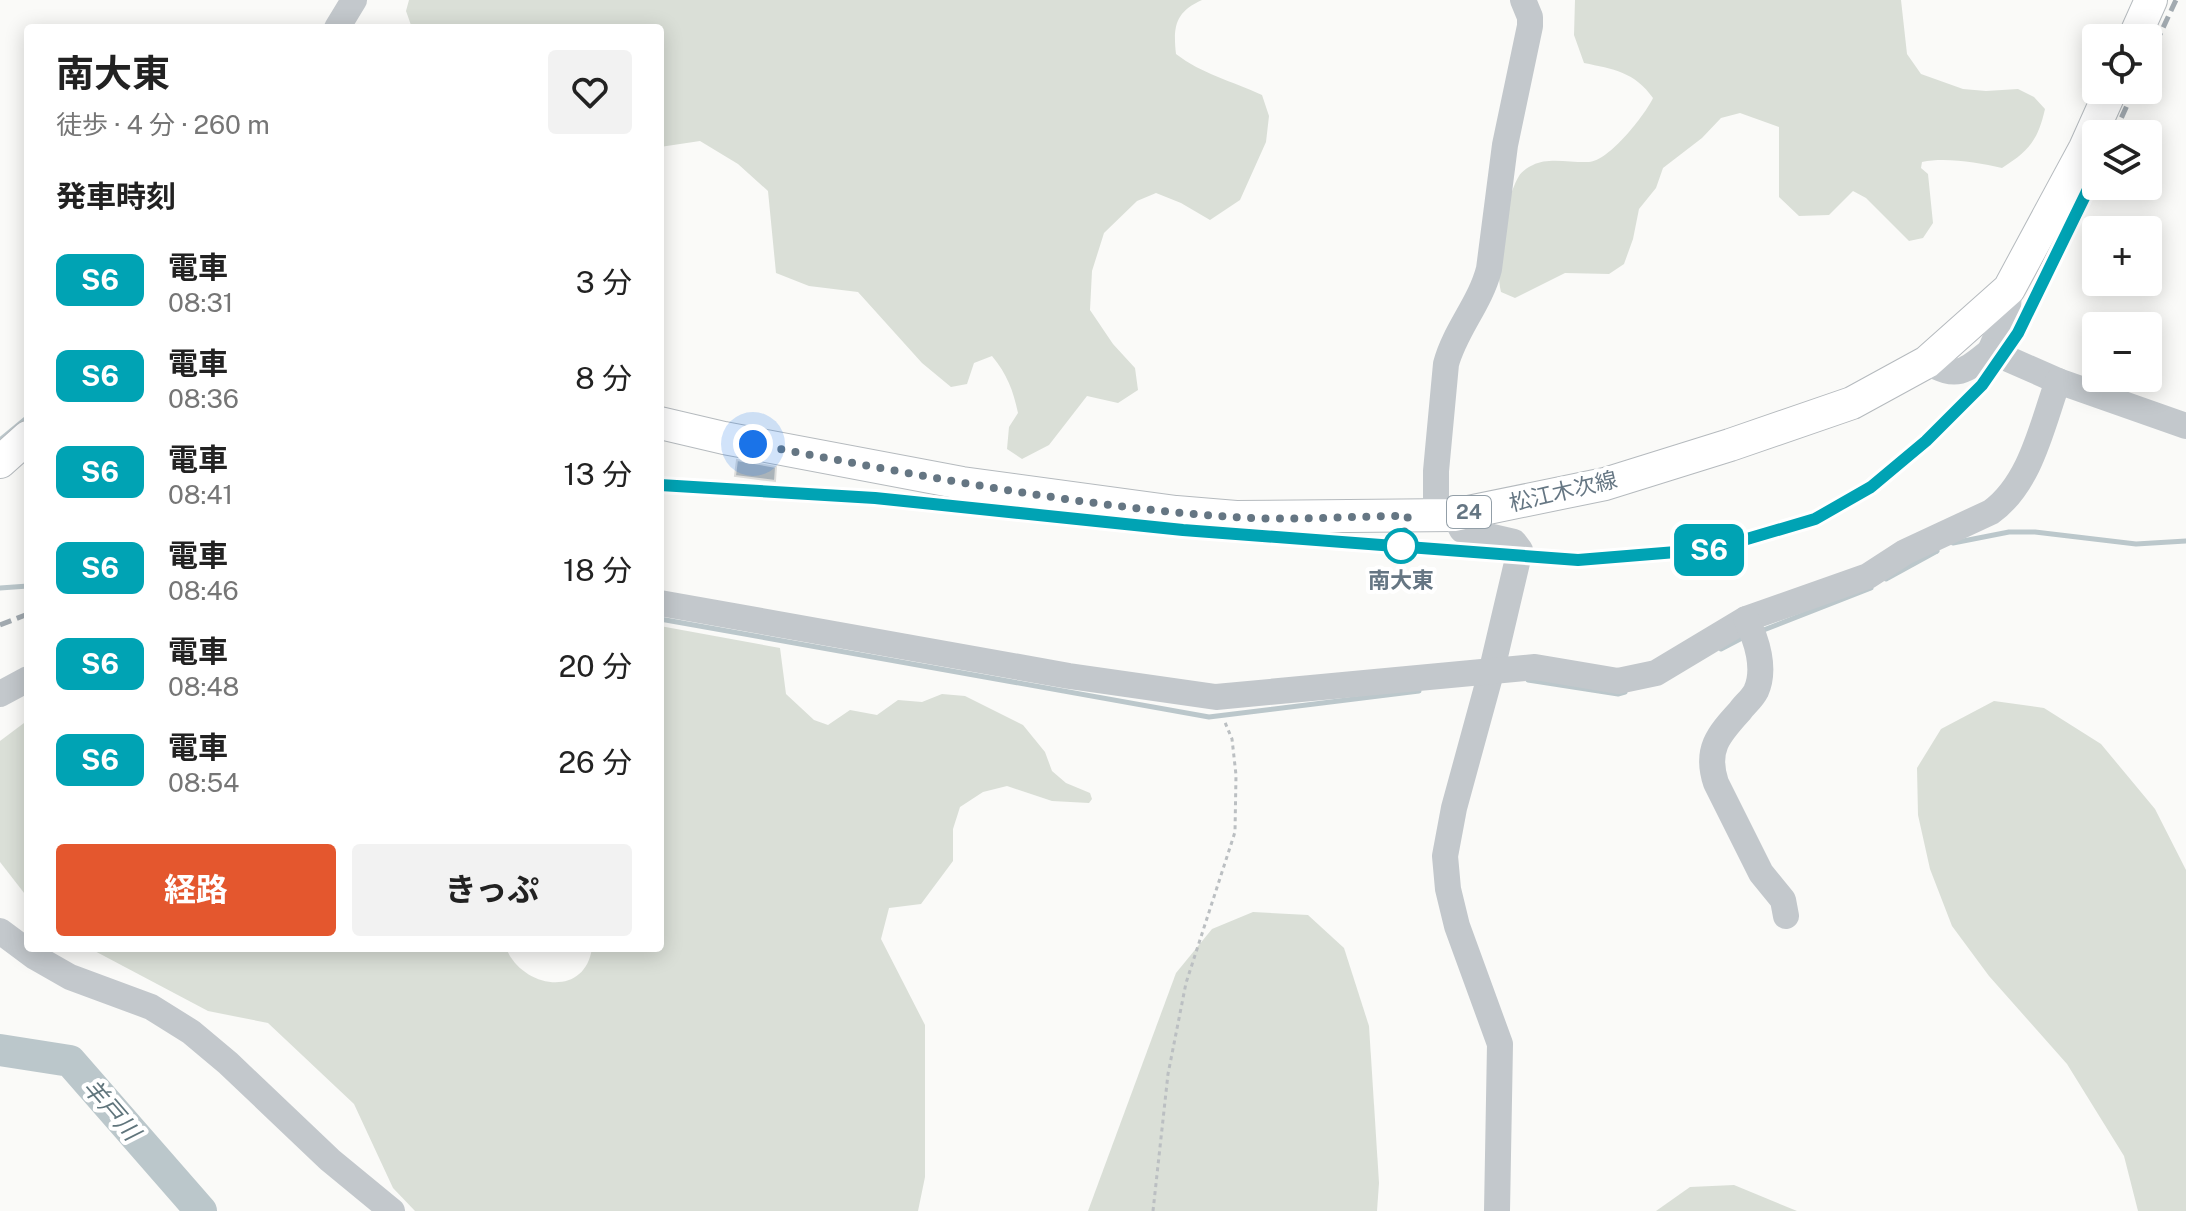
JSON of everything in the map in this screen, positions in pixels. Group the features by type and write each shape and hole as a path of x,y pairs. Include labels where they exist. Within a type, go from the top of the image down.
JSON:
{"main road":[{"path":"2140,24 2151,0"},
{"name":"松江木次線","path":"664,424 962,483 1176,512 1236,517 1445,515 1605,484 1852,403 1927,362 2009,289 2085,148 2105,104"},
{"path":"0,462 24,441"}],"street":[{"path":"339,24 354,0"},
{"path":"1497,1211 1500,1044 1457,926 1448,889 1445,856 1519,546 1503,538 1462,530 1445,515 1436,471 1450,348 1484,287 1489,269 1505,145 1530,26 1523,0"},
{"path":"1927,362 1944,372 1966,371 1990,351 2008,309 2009,289"},
{"path":"1990,351 2058,381 2186,426"},
{"path":"664,604 1069,676 1216,697 1489,679 1535,667 1618,681 1656,673 1868,576 1905,552 1991,512 2013,491 2031,457 2058,381"},
{"path":"1750,628 1760,662 1757,689 1719,737 1713,748 1711,767 1761,873 1783,900 1786,916"},
{"path":"0,694 24,681"},
{"path":"0,931 24,949"},
{"path":"28,952 70,977 151,1007 191,1032 330,1160 392,1211"}],"path":[{"path":"1153,1211 1168,1074 1186,983 1235,832 1236,775 1232,739 1216,697"}],"shaded area":[{"path":"409,0 1202,0 1186,10 1178,21 1176,54 1207,72 1262,95 1269,116 1266,142 1240,200 1210,220 1156,193 1137,201 1104,233 1092,271 1090,310 1113,344 1135,368 1138,390 1118,403 1087,396 1049,445 1022,459 1007,449 1009,427 1018,413 1009,383 992,356 974,363 967,384 951,387 922,363 858,292 809,286 776,273 768,191 738,164 700,141 664,146 664,24 411,24 406,11"},
{"path":"1575,0 1901,0 1907,54 1921,74 1963,89 2018,89 2034,97 2045,109 2031,144 2002,168 1952,160 1922,162 1921,168 1928,174 1933,223 1923,238 1909,241 1866,198 1853,191 1829,215 1799,216 1779,197 1779,127 1740,113 1721,118 1702,138 1663,168 1656,188 1639,209 1624,264 1609,274 1565,273 1515,298 1501,292 1499,266 1505,216 1520,174 1546,161 1597,160 1626,136 1653,98 1631,77 1584,63 1574,35"},
{"path":"664,627 780,648 786,694 814,720 828,725 850,710 877,715 898,700 922,702 942,694 965,696 1023,725 1045,752 1052,771 1066,783 1090,793 1092,799 1089,803 1052,801 1007,786 983,792 960,807 953,829 953,861 921,904 889,908 881,939 925,1025 925,1177 918,1211 415,1211 393,1188 354,1104 268,1023 208,1011 97,952 508,952 525,972 552,982 566,981 578,975 587,964 591,952 664,952"},
{"path":"1994,701 2044,708 2101,744 2155,809 2186,870 2186,1211 2138,1211 2124,1156 2067,1064 1989,976 1952,926 1930,869 1918,815 1917,768 1941,729"},
{"path":"24,723 24,893 0,862 0,741"},
{"path":"1253,912 1308,915 1344,948 1369,1026 1379,1183 1377,1211 1088,1211 1176,973 1212,929"},
{"path":"1734,1185 1797,1211 1656,1211 1690,1187"}],"building":[{"path":"737,460 776,467 775,481 735,476"}],"waterway":[{"path":"0,440 24,420"},
{"path":"1953,543 2009,532 2035,532 2136,544 2186,541"},
{"path":"1886,579 1937,551"},
{"path":"0,588 24,586"},
{"path":"1761,631 1871,588"},
{"path":"664,620 1209,717 1419,691"},
{"path":"1721,649 1744,637"},
{"path":"1528,680 1618,694 1625,692"},
{"name":"羊戸川","path":"0,1050 70,1061 201,1211"}],"railway":[{"path":"2162,30 2176,0"},
{"path":"2120,120 2128,104"},
{"path":"664,485 875,498 1183,530 1578,560 1713,549 1815,519 1871,487 1926,441 1982,385 2018,333 2083,200"},
{"path":"0,625 24,616"}],"train":[{"name":"S6","path":"664,485 875,498 1183,530 1578,560 1713,549 1815,519 1871,487 1926,441 1982,385 2018,333 2084,200"}],"place":[{"name":"南大東","path":"1401,546"}],"route":[{"path":"753,444 962,483 1176,512 1236,517 1408,516 1401,546"}]}
